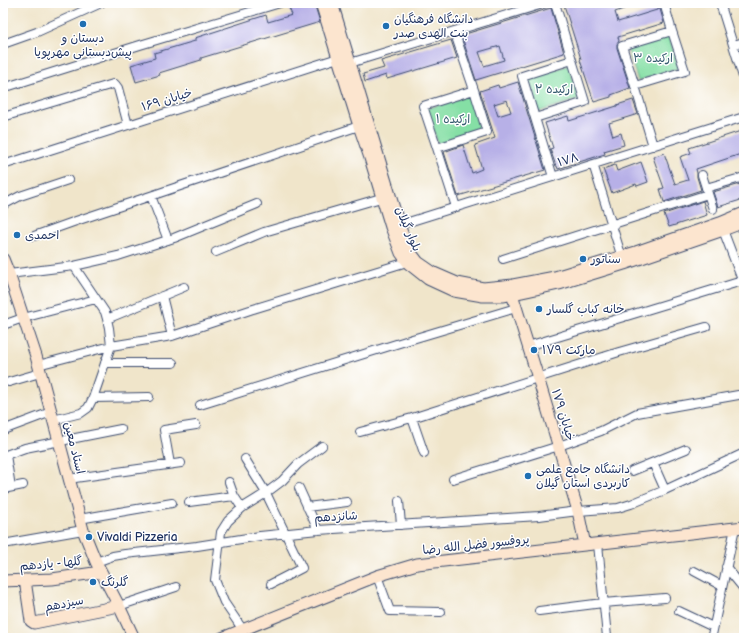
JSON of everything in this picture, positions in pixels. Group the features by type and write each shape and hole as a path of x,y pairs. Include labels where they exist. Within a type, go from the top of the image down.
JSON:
{"main road":[{"name":"بلوار گیلان","path":"321,3 393,234 401,253 407,262 428,279 454,291 482,296 504,296 558,284 744,213"},
{"name":"بلوار گیلان","path":"332,3 399,225 408,249 418,262 434,273 457,283 483,288 513,285 555,277 623,260 723,230 744,222"},
{"name":"استاد معین","path":"3,258 6,275 23,318 39,369 83,530 99,567 134,638"},
{"name":"خیابان ۱۷۹","path":"512,294 578,511 585,545"},
{"name":"پروفسور فضل الله رضا","path":"222,638 377,576 417,564 740,528"},
{"name":"گلها - یازدهم","path":"3,581 52,579 99,567"},
{"name":"سیزدهم","path":"25,580 32,621 34,623 119,606"}],"street":[{"path":"3,44 37,32 101,3"},
{"path":"3,88 280,3"},
{"path":"350,63 546,3"},
{"path":"535,118 585,102 554,3"},
{"path":"635,86 685,71 664,3"},
{"path":"720,3 744,80"},
{"path":"437,148 487,132 454,31"},
{"path":"653,146 622,46 672,31"},
{"path":"733,45 744,42"},
{"name":"خیابان ۱۶۹","path":"3,165 338,58"},
{"path":"553,177 522,76 572,60"},
{"path":"3,117 116,84 128,125"},
{"path":"456,207 423,106 474,90"},
{"name":"۱۷۸","path":"399,225 744,117"},
{"path":"34,236 359,126"},
{"path":"593,164 623,260"},
{"path":"702,175 713,209"},
{"path":"503,259 612,225 744,177"},
{"path":"3,205 20,196 68,180"},
{"path":"151,196 168,240"},
{"path":"216,252 264,232 381,198"},
{"path":"6,275 74,266 118,256 168,240 257,204"},
{"path":"528,346 743,284 723,230"},
{"path":"9,382 39,369 111,346 172,336 250,310 407,262"},
{"path":"3,430 52,416 81,413 88,408 93,398 111,346 107,319 96,299 74,266"},
{"path":"107,319 184,286"},
{"path":"162,296 172,336"},
{"path":"3,325 23,318 96,299"},
{"path":"200,405 516,308"},
{"path":"360,432 412,418 706,327"},
{"path":"105,363 173,363"},
{"path":"453,479 559,446 601,431 637,413 744,394"},
{"path":"93,398 149,397"},
{"path":"412,418 424,453"},
{"path":"170,464 164,430 196,425"},
{"path":"23,485 7,488 5,456 25,448 121,429"},
{"path":"243,630 224,602 214,580 221,532 228,521 242,508 282,481 298,464 322,446"},
{"path":"632,471 686,449"},
{"name":"شانزدهم","path":"99,567 113,556 285,533 539,516 618,508 665,490 744,453"},
{"path":"245,459 266,493 302,568 270,584"},
{"path":"68,479 181,462"},
{"path":"653,463 665,490"},
{"path":"229,482 234,496 242,508"},
{"path":"299,488 318,530"},
{"path":"188,502 234,496"},
{"path":"399,501 402,526"},
{"path":"308,507 347,502"},
{"path":"80,519 172,503"},
{"path":"679,611 712,631 726,567 740,528"},
{"path":"3,544 83,530"},
{"path":"598,544 607,637"},
{"path":"726,567 744,589"},
{"path":"694,571 722,586"},
{"path":"377,576 390,611 441,612"},
{"path":"119,606 176,587"},
{"path":"539,611 603,603 665,598"}],"green space":[{"name":"ارکیده ۳","path":"669,35 679,68 638,81 627,48"},
{"name":"ارکیده ۲","path":"569,65 579,99 538,112 528,78"},
{"name":"ارکیده ۱","path":"469,95 480,130 438,144 426,109"}],"building":[{"path":"305,3 314,3 320,22 201,58 201,60 136,82 131,65 155,58 154,53 195,41 195,38 266,15 268,22 292,15 289,8"},
{"path":"570,3 638,4 615,12 618,22 660,9 664,23 618,37 619,41 617,48 630,88 611,95 611,97 594,102 564,5"},
{"path":"551,8 564,53 476,80 462,35","holes":["500,46 504,60 484,66 479,52"]},
{"path":"451,40 457,58 387,79 386,75 365,82 363,74 384,68 381,61"},
{"path":"518,82 545,170 458,196 444,152 463,145 472,173 482,169 475,145 495,138 480,91 498,85 499,88","holes":["507,100 511,112 498,116 494,104"]},
{"path":"633,100 638,114 609,123 613,136 621,133 624,145 604,151 605,154 558,169 550,149 553,148 545,123 568,116 569,121"},
{"path":"744,130 744,153 696,169 701,190 664,202 660,189 664,188 653,157 664,153 675,184 688,180 680,157 691,153 689,148"},
{"path":"641,162 648,182 637,186 636,184 612,193 603,169 615,165 617,171"},
{"path":"744,183 744,199 718,207 713,192"},
{"path":"703,201 707,215 669,227 664,214"}],"place":[{"name":"دبستان و پیش‌دبستانی مهرپویا","path":"83,24"},
{"name":"دانشگاه فرهنگیان بنت الهدی صدر","path":"386,26"},
{"name":"احمدی","path":"17,235"},
{"name":"سناتور","path":"583,259"},
{"name":"خانه کباب گلسار","path":"539,309"},
{"name":"۱۷۹ مارکت","path":"534,350"},
{"name":"دانشگاه جامع علمی کاربردی استان گیلان","path":"528,476"},
{"name":"Vivaldi Pizzeria","path":"89,537"},
{"name":"گلرنگ","path":"93,582"}]}
